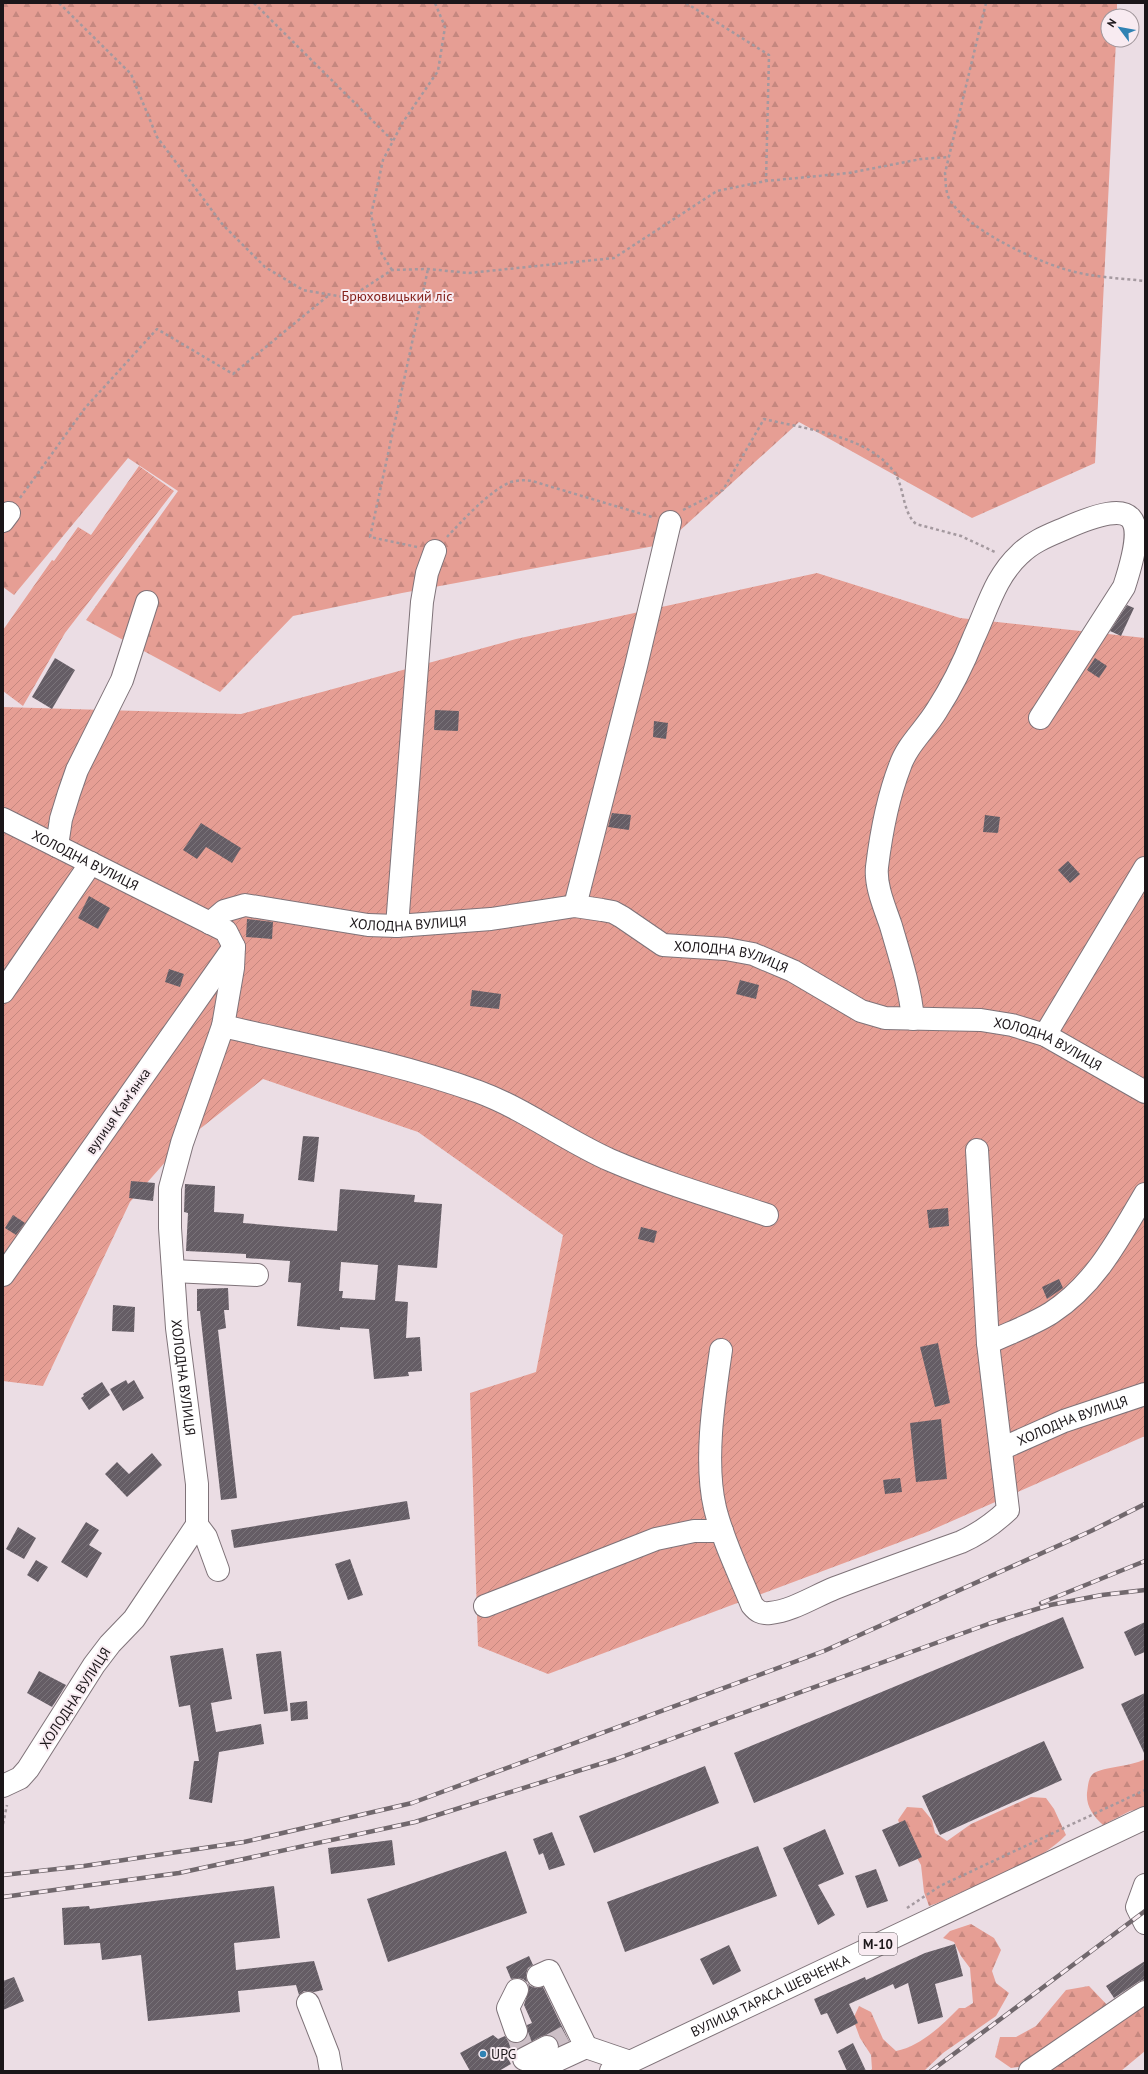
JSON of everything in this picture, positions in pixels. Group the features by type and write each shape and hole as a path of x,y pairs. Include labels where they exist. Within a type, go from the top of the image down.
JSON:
{"street":[{"path":"913,1019 907,979 879,883 877,869 886,814 895,780 907,751 923,732 942,704 975,636 994,587 1011,562 1031,545 1093,517 1115,512 1133,514 1140,520 1143,534 1141,550 1135,568 1040,718"},
{"path":"576,906 670,522"},
{"path":"397,926 422,602 428,573 435,550"},
{"path":"57,846 61,819 77,770 122,680 147,602"},
{"name":"ХОЛОДНА ВУЛИЦЯ","path":"3,819 226,931 234,947 233,968 222,1026 182,1143 170,1188 170,1228 173,1271 178,1328 197,1484 197,1525 134,1619 110,1644 94,1666 28,1769 20,1778 3,1786"},
{"path":"3,992 91,863"},
{"path":"1045,1036 1145,868"},
{"name":"ХОЛОДНА ВУЛИЦЯ","path":"210,923 224,911 245,905 368,925 397,926 491,918 576,906 613,912 663,945 726,949 754,954 793,972 861,1011 885,1018 981,1020 1012,1025 1045,1036 1145,1092"},
{"name":"вулиця Камʼянка","path":"3,1275 234,947"},
{"path":"222,1026 422,1072 508,1104 566,1138 611,1160 680,1186 767,1215"},
{"path":"721,1350 713,1404 712,1469 715,1507 722,1532 752,1604 757,1610 763,1614 772,1613 979,1534 1008,1510 988,1343 977,1150"},
{"path":"988,1343 1051,1313 1089,1283 1117,1242 1145,1194"},
{"path":"173,1271 257,1276"},
{"name":"ХОЛОДНА ВУЛИЦЯ","path":"1001,1450 1064,1421 1145,1394"},
{"path":"197,1525 206,1537 218,1570"},
{"path":"485,1606 656,1539 694,1531 722,1532"},
{"name":"ВУЛИЦЯ ТАРАСА ШЕВЧЕНКА","path":"621,2067 1144,1819"},
{"path":"1142,1910 1145,1885"},
{"path":"538,1976 549,1971 577,2038 621,2067"},
{"path":"516,1990 508,2008 524,2056"},
{"path":"1030,2071 1145,1992"},
{"path":"308,2003 328,2054 331,2071"},
{"path":"524,2056 577,2038"},
{"path":"524,2056 547,2047"}],"path":[{"path":"59,3 131,74 157,137 222,225 265,267 303,290 329,295 349,298 392,270 428,268 469,273 614,258 717,191 766,180 849,173 921,159 949,157"},
{"path":"254,3 393,141"},
{"path":"392,270 380,251 371,215 383,160 402,122 438,71 445,27 435,3"},
{"path":"686,3 769,55 766,180"},
{"path":"986,3 945,173 946,190 950,200 970,220 993,236 1034,259 1061,269 1088,275 1145,281"},
{"path":"428,268 370,537 435,550 466,517 488,498 510,483 520,480 532,481 670,522 684,509 723,490 764,419 843,439 877,454 890,466 901,484 911,520 916,524 961,536 990,549 1011,562"},
{"path":"6,517 85,408 157,329 234,374 329,295"},
{"path":"903,1911 920,1898 940,1886 1145,1790"}],"green space":[{"name":"Брюховицький ліс","path":"3,3 1117,3 1117,8 1100,8 1100,48 1116,48 1095,463 972,518 799,422 665,544 402,593 293,616 220,692 86,620 178,491 128,458 14,595 3,587"},
{"path":"139,466 174,491 65,633 23,706 3,691 3,630 52,560 54,561 78,527 91,535"},
{"path":"817,573 960,618 1145,638 1145,1436 927,1532 548,1674 478,1646 470,1393 536,1372 563,1235 418,1132 263,1079 182,1143 130,1202 43,1386 3,1381 3,707 241,714 516,639"},
{"path":"1145,1759 1145,1808 1130,1811 1103,1825 1093,1814 1087,1798 1088,1783 1092,1775 1101,1770 1132,1764"},
{"path":"1031,1797 1046,1798 1054,1809 1066,1835 1055,1845 1029,1862 929,1906 924,1892 921,1865 904,1835 898,1820 907,1807 922,1808 932,1820 935,1833 947,1841 971,1824"},
{"path":"971,1924 994,1938 1001,1950 992,1971 996,1983 1009,1993 996,2016 943,2053 924,2071 870,2071 872,2069 871,2055 860,2038 853,2019 859,2006 871,2012 883,2039 896,2051 914,2045 938,2028 959,2008 965,2008 973,2003 970,1968 961,1956 954,1942 943,1938 950,1931"},
{"path":"1089,1986 1110,2008 1145,2000 1145,2051 1121,2071 1038,2071 1034,2065 1011,2068 995,2057 1000,2037 1016,2037 1036,2026 1066,1990"}],"building":[{"path":"1127,605 1134,608 1121,636 1110,631"},
{"path":"55,658 75,670 52,709 32,697"},
{"path":"1095,658 1107,666 1099,678 1087,670"},
{"path":"435,710 459,711 458,731 434,730"},
{"path":"654,721 668,723 666,739 653,737"},
{"path":"612,813 631,815 629,830 608,827"},
{"path":"985,815 1000,817 998,833 983,832"},
{"path":"201,823 241,848 232,863 206,847 197,859 183,850"},
{"path":"1068,861 1080,874 1070,883 1058,870"},
{"path":"89,896 110,908 98,929 78,918"},
{"path":"247,919 273,922 272,939 246,937"},
{"path":"169,969 184,974 180,987 165,982"},
{"path":"740,980 759,985 756,999 736,994"},
{"path":"472,990 501,994 499,1009 470,1006"},
{"path":"303,1136 319,1137 314,1182 298,1180"},
{"path":"131,1181 155,1183 153,1201 129,1198"},
{"path":"185,1184 215,1186 214,1212 244,1214 243,1223 337,1231 340,1189 415,1195 414,1202 442,1204 437,1268 398,1265 395,1301 408,1302 406,1338 420,1337 422,1371 408,1372 409,1376 374,1379 369,1329 340,1327 340,1330 297,1326 301,1283 288,1282 290,1261 246,1258 246,1254 186,1251 188,1213 184,1212","holes":["341,1262 378,1265 375,1300 342,1298 343,1291 339,1291"]},
{"path":"948,1208 949,1226 929,1228 927,1210"},
{"path":"13,1215 25,1223 16,1235 5,1228"},
{"path":"641,1227 657,1231 654,1243 638,1239"},
{"path":"1059,1279 1063,1288 1047,1299 1042,1287"},
{"path":"228,1288 229,1310 224,1310 226,1328 218,1330 237,1498 221,1500 200,1311 197,1311 197,1289"},
{"path":"113,1305 135,1307 134,1332 112,1331"},
{"path":"938,1343 950,1403 935,1407 920,1347"},
{"path":"126,1380 128,1384 134,1380 144,1398 123,1411 110,1389"},
{"path":"102,1382 110,1395 89,1410 81,1398 84,1396 83,1394"},
{"path":"941,1419 947,1479 916,1482 910,1423"},
{"path":"152,1453 162,1465 127,1497 105,1474 117,1462 129,1474"},
{"path":"900,1478 902,1492 885,1494 883,1480"},
{"path":"407,1501 410,1519 234,1548 231,1530"},
{"path":"86,1522 99,1530 89,1545 102,1553 87,1578 61,1562"},
{"path":"18,1527 36,1538 24,1559 6,1549"},
{"path":"350,1559 363,1595 348,1600 335,1564"},
{"path":"36,1560 48,1567 38,1582 27,1575"},
{"path":"1063,1617 1084,1668 754,1803 734,1753"},
{"path":"1145,1622 1145,1652 1135,1656 1124,1632"},
{"path":"223,1648 232,1699 211,1703 216,1732 261,1724 264,1744 219,1752 212,1803 189,1799 194,1761 199,1761 190,1705 179,1707 170,1656"},
{"path":"281,1651 288,1711 264,1714 256,1654"},
{"path":"39,1671 66,1685 52,1707 27,1693"},
{"path":"1145,1693 1145,1755 1121,1704"},
{"path":"307,1701 308,1719 291,1721 290,1703"},
{"path":"1044,1741 1062,1780 940,1835 922,1796"},
{"path":"705,1766 719,1803 594,1853 579,1816"},
{"path":"905,1820 922,1857 899,1867 882,1830"},
{"path":"825,1829 844,1874 818,1885 835,1915 818,1925 783,1848"},
{"path":"552,1832 565,1865 549,1870 543,1853 539,1855 533,1839"},
{"path":"392,1840 395,1865 331,1874 328,1848"},
{"path":"758,1846 777,1896 625,1952 607,1902"},
{"path":"506,1851 527,1913 388,1962 367,1899"},
{"path":"876,1869 888,1901 867,1908 855,1876"},
{"path":"274,1886 280,1938 234,1943 236,1970 314,1961 323,1990 314,1992 304,1991 299,1995 296,1985 238,1991 240,2012 148,2021 141,1955 102,1960 100,1943 64,1945 62,1908 89,1906 90,1909"},
{"path":"955,1944 963,1976 935,1984 943,2017 918,2024 908,1983 895,1989 893,1984 849,2004 858,2023 837,2034 827,2013 821,2015 814,1999 865,1977 866,1980 925,1953"},
{"path":"729,1945 741,1971 713,1985 700,1959"},
{"path":"529,1956 533,1965 528,1968 526,1974 527,1982 523,1979 511,1979 506,1967"},
{"path":"1145,1961 1145,1979 1114,1998 1106,1986"},
{"path":"14,1977 24,2001 3,2010 3,1981"},
{"path":"528,1983 530,1986 536,1988 543,1987 569,2041 559,2046 553,2036 542,2036 506,2055 511,2064 499,2071 470,2071 460,2053 493,2035 498,2039 505,2036 508,2041 514,2043 520,2043 526,2039 528,2033 527,2025 532,2023 524,2005 529,1989"},
{"path":"853,2043 866,2071 847,2071 838,2051"}],"tunnel":[{"path":"516,2031 522,2047"},
{"path":"547,2047 567,2036"}],"railway":[{"path":"3,1875 84,1866 244,1842 412,1803 824,1651 1091,1531 1145,1504"},
{"path":"1041,1603 1145,1561"},
{"path":"3,1897 179,1873 415,1822 616,1759 991,1623 1050,1605 1102,1595 1145,1590"},
{"path":"931,2071 1145,1911"}],"place":[{"name":"UPG","path":"483,2054"}]}
